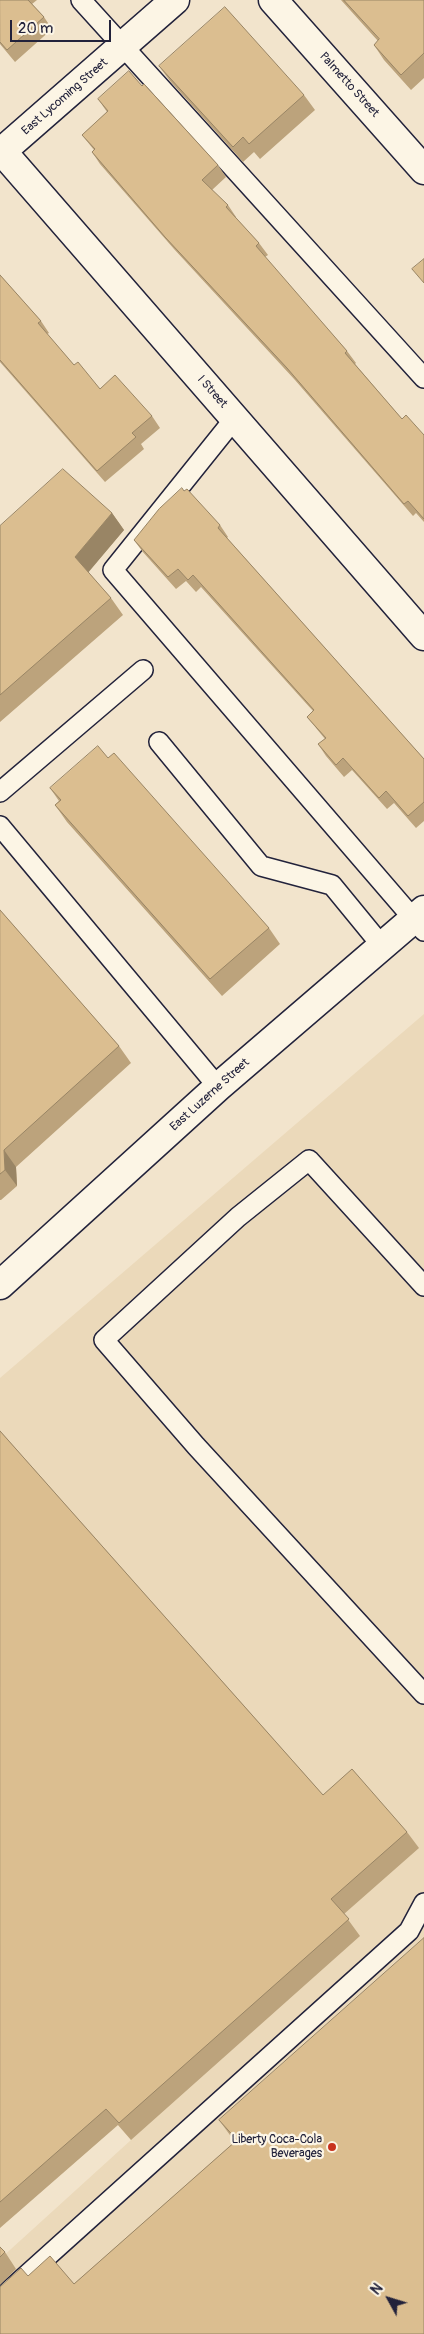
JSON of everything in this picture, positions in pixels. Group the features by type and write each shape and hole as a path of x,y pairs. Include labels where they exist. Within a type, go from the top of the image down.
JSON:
{"street":[{"name":"East Lycoming Street","path":"1,151 175,0"},
{"name":"Palmetto Street","path":"274,0 424,170"},
{"name":"I Street","path":"1,151 424,636"},
{"name":"East Luzerne Street","path":"0,1285 218,1087 382,946 420,920"}],"lane":[{"path":"81,0 424,378"},
{"path":"235,418 113,570 420,920"},
{"path":"0,792 143,670"},
{"path":"159,742 261,866 332,885 382,946"},
{"path":"0,826 218,1087"},
{"path":"424,1286 309,1160 238,1217 104,1340 203,1453 424,1694"},
{"path":"0,2299 409,1932 424,1903"}],"shaded area":[{"path":"424,1014 424,2334 0,2334 0,2259 131,2140 0,1992 0,1378"}],"building":[{"path":"0,0 28,0 44,17 7,50 0,42"},
{"path":"344,0 424,0 424,53 401,75 374,45 379,39"},
{"path":"225,7 304,95 249,144 243,137 233,147 159,66"},
{"path":"129,71 142,86 144,84 218,165 202,180 228,205 226,207 259,243 256,246 347,351 345,353 402,419 406,415 424,435 424,519 408,501 404,504 287,368 165,237 92,152 95,149 82,135 108,111 98,99"},
{"path":"424,259 424,283 412,269"},
{"path":"0,275 41,321 38,323 74,365 78,362 100,389 115,375 152,416 132,433 136,437 97,471 0,360"},
{"path":"63,469 112,513 75,557 111,598 0,695 0,526"},
{"path":"182,488 184,491 187,489 220,525 218,528 424,759 424,802 408,816 386,791 379,798 343,758 336,765 318,744 326,738 307,717 314,710 193,575 188,580 178,569 168,577 134,540 159,509"},
{"path":"98,746 108,758 114,753 269,928 210,979 55,805 61,800 50,788"},
{"path":"0,910 119,1046 4,1150 5,1170 0,1174"},
{"path":"0,1431 323,1795 352,1769 407,1832 331,1899 349,1919 119,2123 106,2109 0,2202"},
{"name":"Liberty Coca-Cola Beverages","path":"424,1938 424,2334 0,2334 0,2287 21,2268 28,2276 50,2256 74,2284 237,2140 219,2120"},
{"path":"0,2247 5,2252 0,2257"}],"place":[{"name":"Liberty Coca-Cola Beverages","path":"332,2147"}]}
